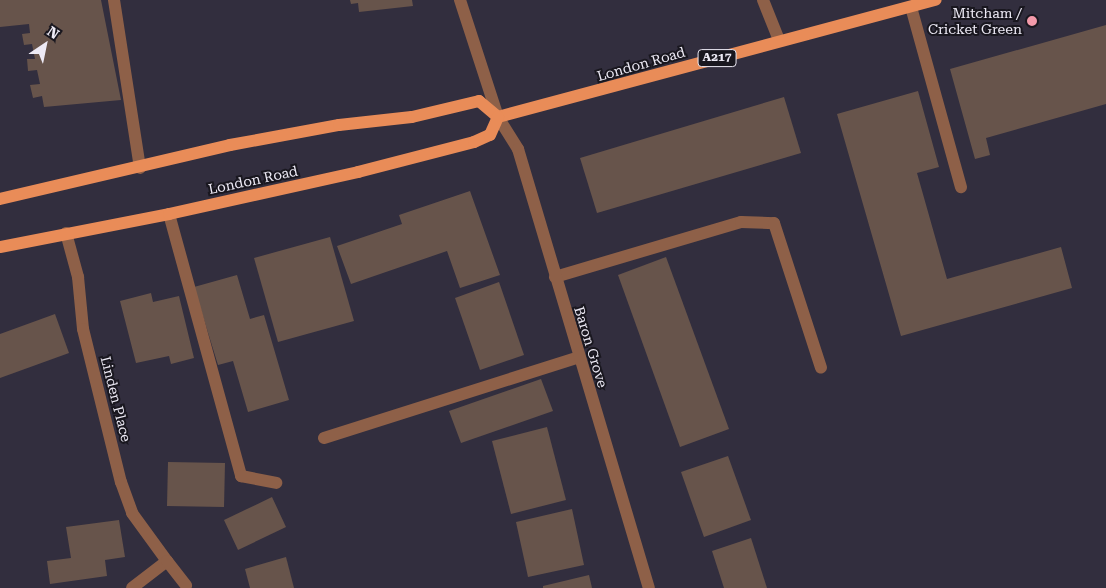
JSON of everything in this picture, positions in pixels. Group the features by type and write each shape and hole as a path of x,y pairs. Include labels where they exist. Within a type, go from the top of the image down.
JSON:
{"main road":[{"name":"London Road","path":"0,247 169,214 358,172 474,142 490,135 498,117 779,40 936,0"},
{"path":"0,199 140,168 230,145 340,125 412,117 480,101 498,117"}],"street":[{"path":"114,0 140,168"},
{"name":"Baron Grove","path":"460,0 498,117 518,149 649,588"},
{"path":"763,0 779,40"},
{"path":"911,7 961,187"},
{"path":"169,214 241,476 276,483"},
{"path":"555,277 741,222 774,223 821,368"},
{"name":"Linden Place","path":"66,233 78,277 83,328 121,482 132,513 186,585"},
{"path":"324,438 579,357"},
{"path":"132,588 167,561"}],"building":[{"path":"0,0 101,0 121,100 44,107 42,96 33,98 30,85 40,84 37,70 28,71 27,59 35,59 32,44 24,45 22,34 30,33 29,24 0,27"},
{"path":"350,0 412,0 413,6 359,12 358,3 351,4"},
{"path":"1106,25 1106,104 986,138 990,155 975,159 950,69"},
{"path":"918,91 939,167 917,173 947,279 1061,247 1072,288 901,336 837,114"},
{"path":"784,97 801,153 597,213 580,158"},
{"path":"470,191 500,275 460,288 447,251 351,284 337,246 402,224 399,215"},
{"path":"330,237 354,321 278,342 254,258"},
{"path":"666,257 729,429 680,447 618,275"},
{"path":"237,275 250,319 264,315 289,400 248,412 233,361 218,365 194,287"},
{"path":"499,282 524,355 480,370 455,298"},
{"path":"151,293 153,302 179,296 194,358 171,364 169,356 136,363 120,301"},
{"path":"55,314 69,353 0,378 0,334"},
{"path":"541,379 553,411 461,443 449,411"},
{"path":"547,427 566,500 511,514 492,441"},
{"path":"728,456 751,520 704,537 681,472"},
{"path":"168,462 225,463 224,507 167,506"},
{"path":"272,497 286,527 238,550 224,520"},
{"path":"572,509 584,565 528,577 516,522"},
{"path":"119,520 125,557 105,560 107,576 50,584 47,561 71,558 66,527"},
{"path":"751,538 767,588 724,588 712,551"},
{"path":"286,557 294,588 250,588 245,569"},
{"path":"589,575 592,588 543,588 543,586"}],"place":[{"name":"Mitcham / Cricket Green","path":"1032,21"}]}
